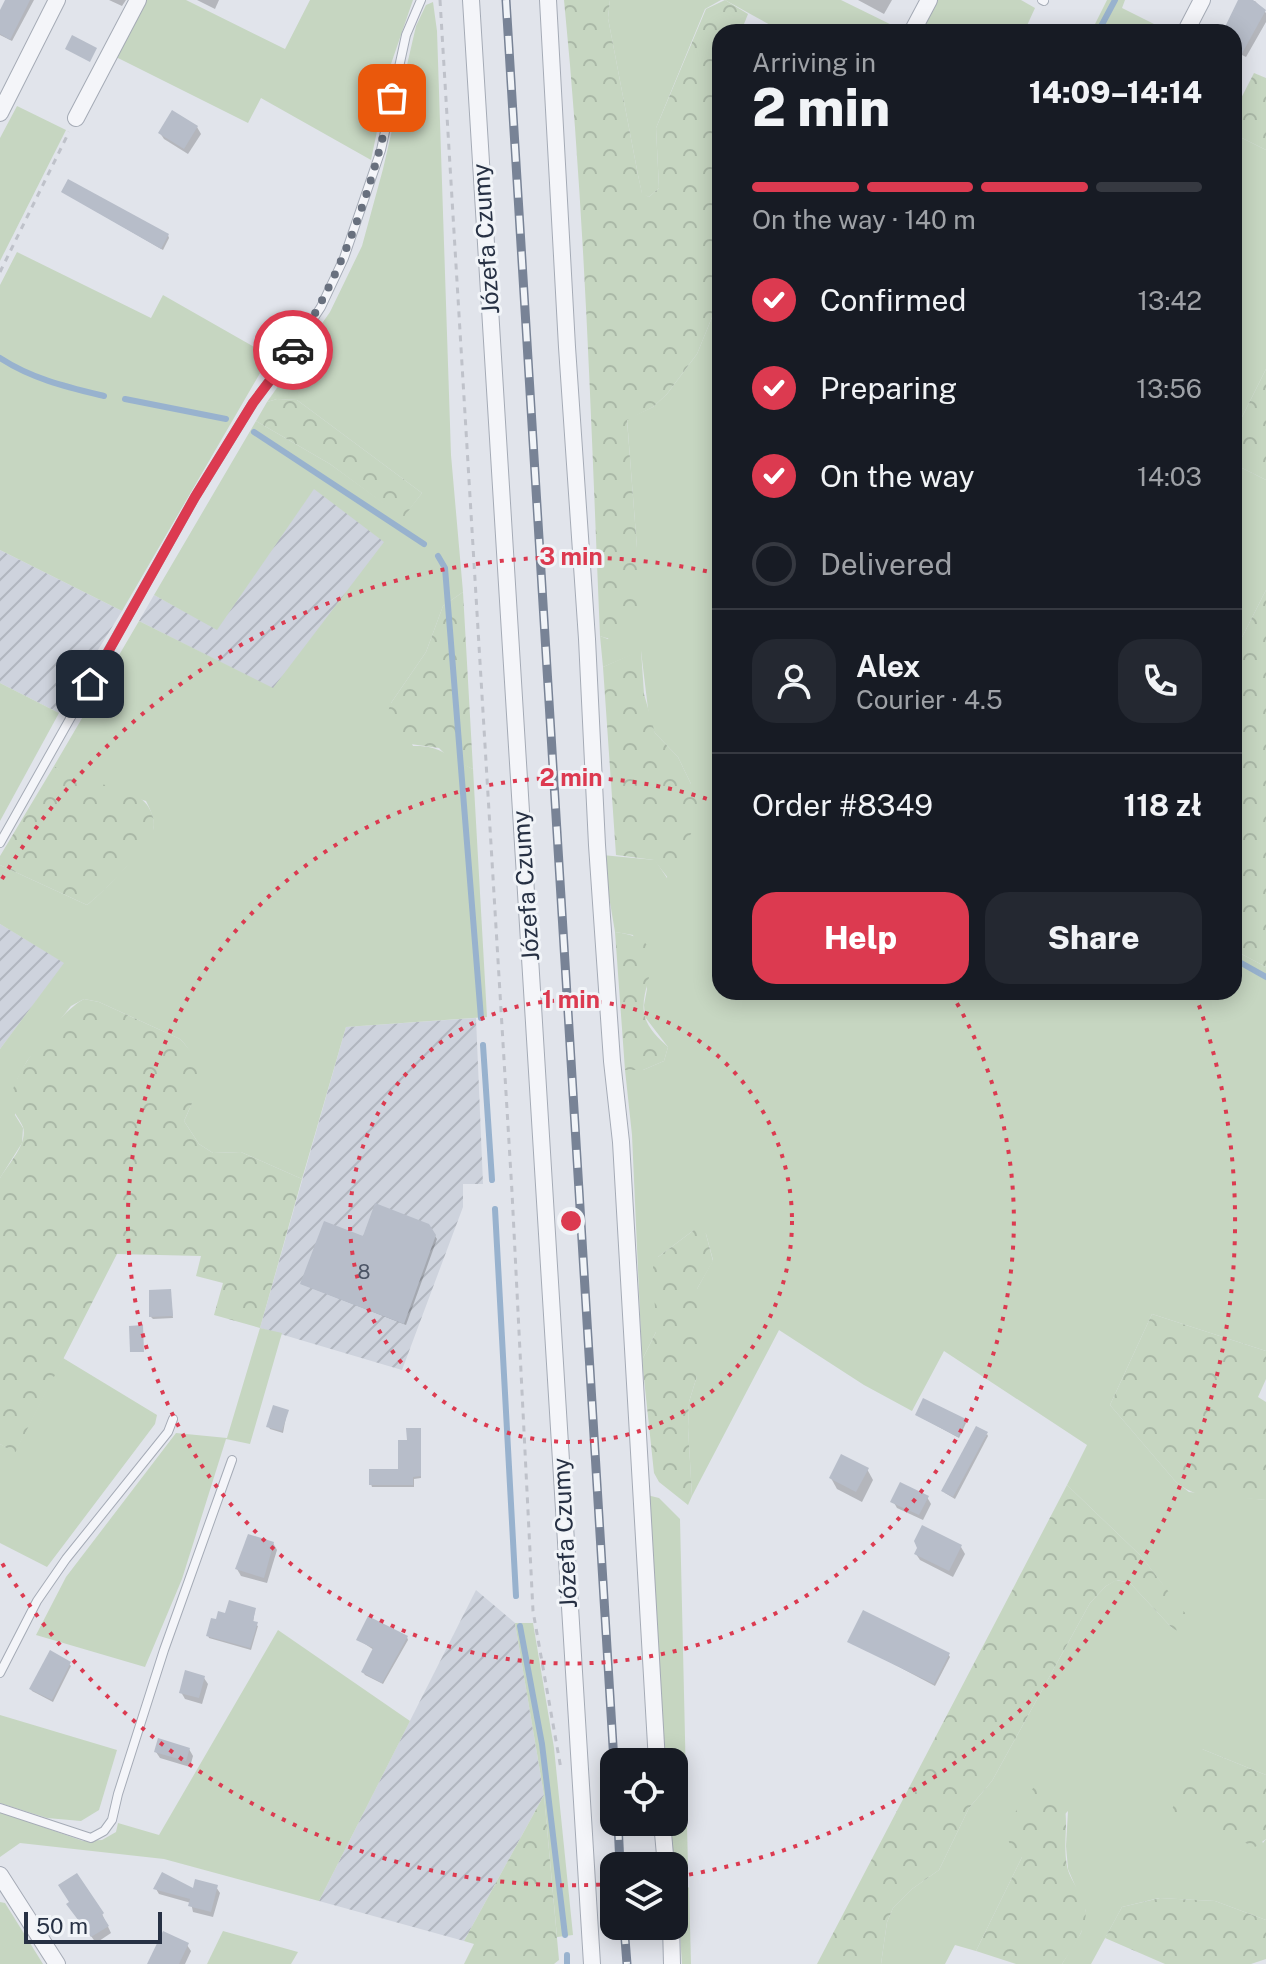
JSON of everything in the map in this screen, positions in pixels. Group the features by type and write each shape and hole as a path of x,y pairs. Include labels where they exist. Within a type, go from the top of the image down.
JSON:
{"street":[{"path":"0,113 57,0"},
{"path":"76,118 138,0"},
{"name":"Józefa Czumy","path":"471,0 592,1964"},
{"path":"548,0 597,845 612,1061 621,1142 656,1748"},
{"path":"916,24 929,0"},
{"path":"1189,24 1202,0"},
{"path":"1,1881 57,1964"},
{"path":"671,1940 672,1964"}],"lane":[{"path":"0,843 195,497 253,403 321,307 344,258 381,150 406,35 421,0"},
{"path":"0,1673 37,1601 92,1526 168,1432 173,1419"},
{"path":"0,1808 91,1838 99,1836 112,1820 164,1650 232,1460"}],"path":[{"path":"440,0 511,1177 533,1611 562,1777"},
{"path":"0,272 76,118"}],"shaded area":[{"path":"314,488 385,542 273,689 139,621 154,595 217,629"},
{"path":"0,550 122,611 59,713 0,683"},
{"path":"0,924 65,963 0,1049"},
{"path":"476,1018 483,1184 463,1184 463,1207 402,1370 260,1328 346,1027"},
{"path":"476,1590 515,1623 544,1795 464,1941 319,1901"}],"green space":[{"path":"143,0 186,0 285,49 310,0 413,0 391,64 371,160 261,98 248,123 114,56"},
{"path":"564,0 610,0 608,18 638,175 642,193 649,197 659,188 656,128 706,9 725,0 748,14 744,24 712,24 712,317 697,354 667,394 653,407 627,420 637,548 639,624 621,636 611,638 600,636 582,238"},
{"path":"610,0 721,0 705,9 656,128 659,188 649,197 642,194 638,175 608,18"},
{"path":"725,0 841,0 890,24 768,24"},
{"path":"938,0 1021,0 1035,8 1028,24 926,24"},
{"path":"1107,0 1125,0 1122,8 1154,24 1095,24"},
{"path":"433,2 437,31 451,455 463,592 443,606 426,652 391,703 413,746 438,750 473,769 487,1017 346,1027 302,1179 241,1152 213,1153 199,1144 184,1121 197,1078 188,1048 180,1039 99,1002 84,999 71,1006 27,1061 17,1080 15,1115 23,1128 22,1143 0,1178 0,1049 64,963 0,924 0,865 87,905 125,867 151,833 153,819 146,801 67,776 54,766 139,621 273,688 384,542 314,489 217,630 154,595 256,421 330,464 403,517 422,493 297,400 267,402 330,312 362,246 416,26 426,5"},
{"path":"1254,73 1266,78 1266,150 1242,138 1242,96"},
{"path":"17,106 66,130 0,261 0,138"},
{"path":"1242,138 1266,150 1266,369 1242,417"},
{"path":"17,252 151,318 163,295 270,356 122,611 0,550 0,285"},
{"path":"712,317 712,1000 1242,1000 1242,954 1266,967 1266,1351 1152,1314 1110,1405 1176,1482 1189,1492 1266,1500 1266,1775 1202,1749 1263,1843 1266,1839 1266,1920 1215,1901 1159,1898 1122,1907 1091,1964 1062,1964 1081,1933 1086,1911 1068,1869 1068,1811 1022,1857 976,1951 955,1945 945,1964 881,1964 887,1922 893,1908 912,1889 939,1870 969,1808 992,1781 1090,1603 1116,1580 1130,1583 1172,1628 1163,1585 1141,1556 1067,1485 1087,1445 944,1351 912,1411 864,1385 779,1330 692,1496 688,1427 689,1402 697,1376 697,1289 713,1260 706,1234 694,1230 658,1257 656,1332 642,1360 632,1135 625,1070 643,1070 664,1061 668,1047 645,1017 647,989 633,935 615,932 602,855 655,860 667,878 691,784 678,757 655,733 649,717 641,651 603,667 600,636 608,639 637,548 627,419 653,407 667,394 697,354"},
{"path":"1266,369 1266,480 1242,468 1242,417"},
{"path":"297,400 422,493 403,518 330,464 256,421 267,402"},
{"path":"1242,468 1266,480 1266,590 1242,637"},
{"path":"1266,590 1266,967 1242,954 1242,637"},
{"path":"463,592 473,769 450,759 439,748 403,743 391,736 383,725 391,703 426,652 443,606"},
{"path":"641,650 644,694 655,733 678,757 691,784 710,797 668,878 654,860 616,855 603,667"},
{"path":"0,683 59,713 0,821"},
{"path":"54,766 74,776 135,795 145,802 152,813 154,825 151,837 130,863 87,905 0,865 0,856"},
{"path":"615,932 647,944 651,954 645,1017 651,1029 668,1047 664,1061 643,1070 625,1070"},
{"path":"84,999 99,1002 180,1039 188,1048 204,1077 184,1121 199,1144 213,1153 241,1152 302,1179 260,1328 214,1315 223,1283 196,1276 201,1256 117,1254 15,1453 0,1444 0,1178 20,1147 24,1133 11,1099 29,1058 63,1016"},
{"path":"701,1228 706,1234 713,1261 697,1289 697,1376 689,1402 688,1427 692,1496 688,1505 659,1482 654,1473 642,1360 656,1332 653,1267 658,1257"},
{"path":"1152,1314 1266,1351 1266,1379 1258,1397 1266,1402 1266,1500 1208,1497 1187,1489 1176,1482 1110,1405"},
{"path":"260,1328 282,1333 250,1444 226,1439 182,1579 145,1667 36,1635 66,1577 176,1433 227,1438"},
{"path":"63,1358 157,1415 155,1424 47,1567 0,1543 0,1444 15,1452"},
{"path":"1067,1485 1141,1556 1199,1631 1189,1637 1172,1628 1130,1583 1117,1580 1106,1586 1090,1603 992,1781 969,1808 939,1870 912,1889 893,1908 887,1922 881,1964 817,1964"},
{"path":"647,1495 659,1498 680,1519 685,1748 664,1748"},
{"path":"515,1623 533,1623 554,1748 573,1935 557,1937 544,1795"},
{"path":"278,1630 410,1721 319,1901 164,1859 20,1843 0,1857 0,1812 83,1841 102,1840 116,1832 118,1823 159,1835"},
{"path":"0,1715 117,1750 99,1810 81,1821 47,1818 0,1803"},
{"path":"1202,1749 1266,1775 1266,1839 1255,1847 1171,1811"},
{"path":"1034,1787 1061,1792 1067,1866 1086,1913 1081,1934 1062,1964 1016,1964 976,1951 1022,1857 1010,1844 1009,1827"},
{"path":"544,1795 559,1960 554,1964 464,1964 474,1944 464,1941"},
{"path":"671,1836 687,1836 688,1852 672,1852"},
{"path":"688,1888 691,1964 682,1964 680,1940 688,1940"},
{"path":"1160,1898 1215,1901 1266,1920 1266,1959 1251,1964 1165,1964 1105,1938 1122,1907"},
{"path":"0,1902 5,1903 43,1964 0,1964"},
{"path":"223,1931 298,1952 291,1964 207,1964"}],"building":[{"path":"5,0 30,0 10,40 0,34 0,10"},
{"path":"1238,0 1253,0 1266,10 1242,54 1242,24 1226,24"},
{"path":"72,35 97,48 90,62 65,49"},
{"path":"172,110 198,126 184,149 158,133"},
{"path":"68,179 169,234 161,249 61,192"},
{"path":"375,1203 429,1224 436,1235 404,1324 300,1284 324,1221 363,1236"},
{"path":"171,1289 173,1316 149,1317 149,1290"},
{"path":"143,1325 144,1352 130,1352 129,1326"},
{"path":"923,1398 966,1419 958,1437 915,1415"},
{"path":"273,1405 289,1410 282,1431 266,1427"},
{"path":"976,1426 988,1432 953,1497 941,1491"},
{"path":"406,1428 421,1428 421,1476 413,1477 413,1485 369,1485 369,1469 398,1469 398,1440 407,1440"},
{"path":"841,1454 869,1468 856,1492 829,1478"},
{"path":"900,1482 929,1496 919,1515 890,1502"},
{"path":"922,1525 962,1545 949,1571 914,1554 917,1548 914,1541"},
{"path":"248,1534 274,1542 264,1578 235,1569"},
{"path":"229,1600 256,1608 253,1621 258,1622 250,1648 206,1636 211,1618 216,1619 218,1611 225,1613"},
{"path":"863,1610 950,1653 934,1684 847,1642"},
{"path":"368,1616 408,1636 382,1683 361,1672 373,1648 356,1640"},
{"path":"50,1650 71,1662 52,1700 29,1689"},
{"path":"185,1670 205,1676 199,1698 179,1693"},
{"path":"158,1738 190,1748 186,1761 154,1752"},
{"path":"162,1872 193,1888 195,1879 218,1885 211,1912 188,1906 190,1899 153,1889"},
{"path":"77,1873 104,1913 102,1915 109,1926 91,1937 66,1904 69,1902 58,1885"},
{"path":"163,1931 189,1943 179,1964 147,1964"}],"waterway":[{"path":"1102,24 1115,0"},
{"path":"0,358 37,377 104,396"},
{"path":"125,399 226,419"},
{"path":"254,432 424,544"},
{"path":"438,556 445,568 481,1018"},
{"path":"1242,964 1266,977"},
{"path":"483,1045 492,1180"},
{"path":"495,1209 516,1596"},
{"path":"520,1626 542,1744 565,1935"},
{"path":"567,1955 567,1964"}],"railway":[{"path":"506,0 613,1748"},
{"path":"619,1836 619,1852"},
{"path":"625,1940 627,1964"}],"way so far":[{"path":"293,350 321,307 344,258 381,150 392,98"}],"route":[{"path":"90,684 195,497 253,403 293,350"}]}
